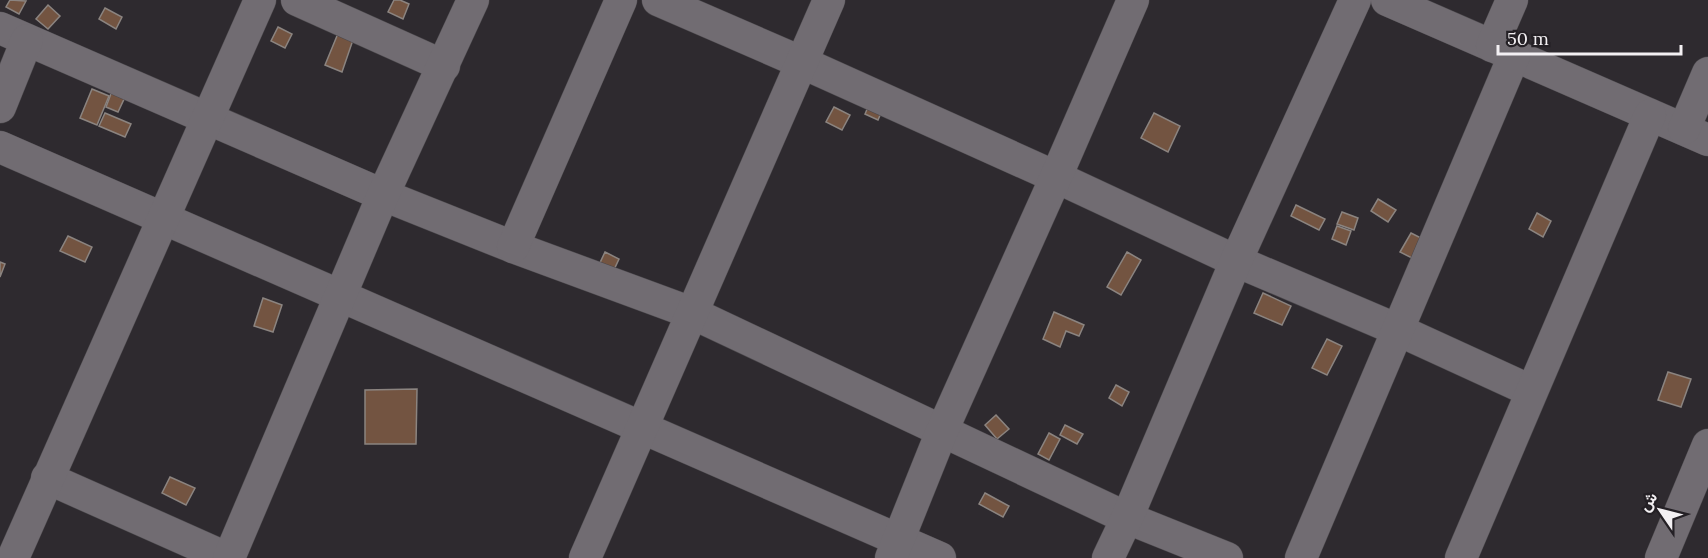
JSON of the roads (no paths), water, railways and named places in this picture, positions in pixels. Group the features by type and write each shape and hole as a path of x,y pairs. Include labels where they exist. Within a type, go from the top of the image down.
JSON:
{"street":[{"path":"13,558 260,0"},
{"path":"297,0 444,66"},
{"path":"47,478 228,558 383,195 473,0"},
{"path":"513,248 621,0"},
{"path":"658,0 1056,177 1236,261 1398,330 1531,391"},
{"path":"585,558 829,0"},
{"path":"895,549 942,431 1133,0"},
{"path":"1108,558 1236,261 1355,0"},
{"path":"1387,0 1696,135 1708,73"},
{"path":"1301,558 1398,330 1503,51 1512,0"},
{"path":"0,106 14,34 383,195 513,248 692,313 1127,518 1227,558"},
{"path":"1461,558 1650,115"},
{"path":"0,147 642,427 895,549 940,558"},
{"path":"1661,558 1708,446"}]}
